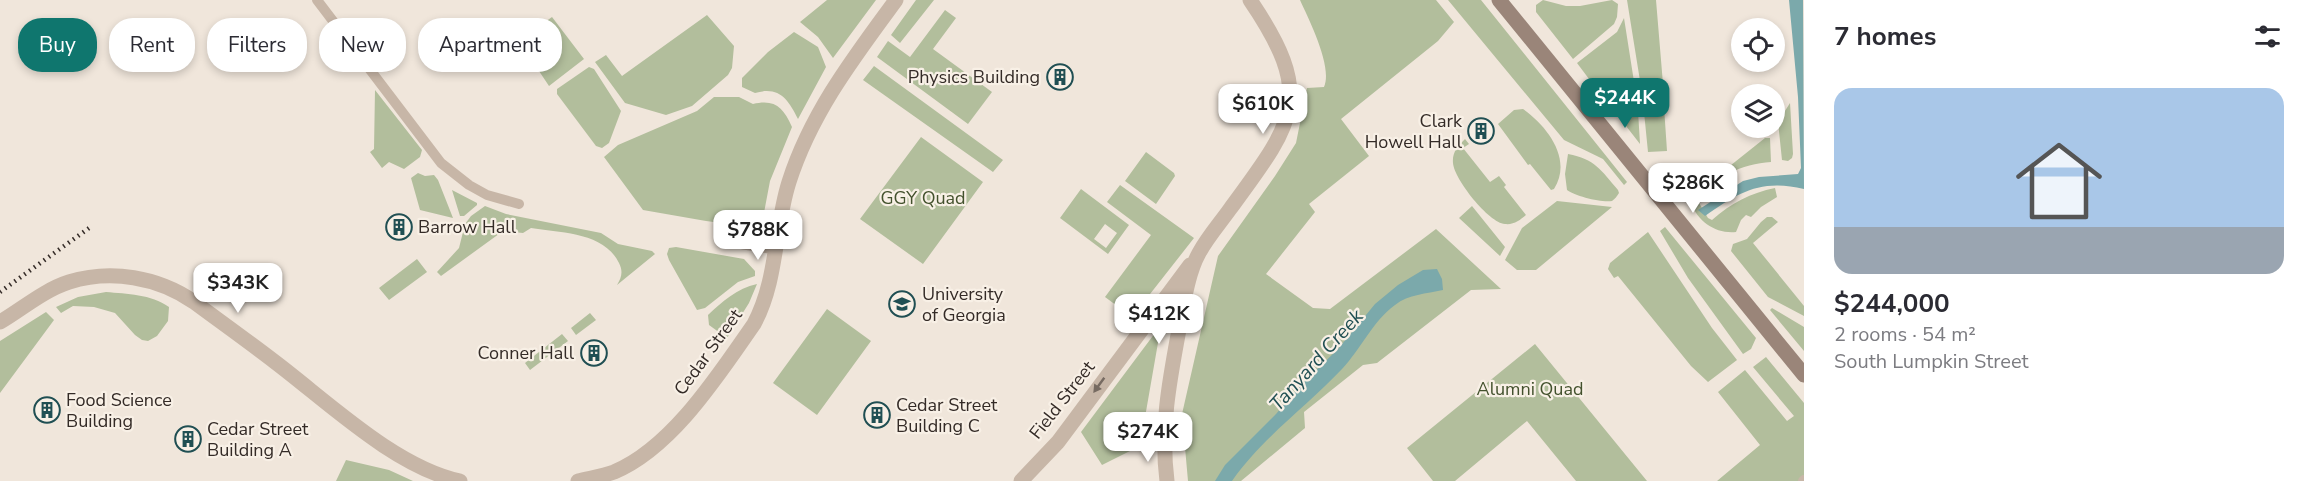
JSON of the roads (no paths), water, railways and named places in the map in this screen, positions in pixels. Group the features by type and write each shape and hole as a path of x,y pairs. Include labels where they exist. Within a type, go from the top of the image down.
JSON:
{"main road":[{"path":"1499,0 1804,375"}],"street":[{"path":"317,0 441,163 469,185 487,195 519,204"},
{"name":"Cedar Street","path":"578,481 614,472 643,456 675,428 754,324 763,307 772,278 789,183 809,131 838,80 896,0"},
{"name":"Field Street","path":"1021,481 1058,442 1197,255 1278,141 1290,105 1291,84 1278,44 1250,0"},
{"path":"744,242 776,247"},
{"path":"1167,481 1163,442 1166,398 1188,285 1197,255"},
{"path":"0,322 46,293 69,282 107,275 140,278 163,285 187,297 274,361 352,423 426,469 445,478 460,481"}],"water":[{"path":"1789,0 1803,0 1804,189 1775,186 1751,190 1729,200 1705,216 1698,210 1743,181 1759,177 1798,174 1801,168 1798,97"},
{"path":"1437,269 1442,279 1443,290 1412,296 1395,305 1373,327 1342,369 1270,437 1232,481 1215,481 1225,465 1338,349 1375,304 1398,285 1423,270"}],"railway":[{"path":"0,292 92,226"}],"place":[{"name":"Physics Building","path":"1060,77"},
{"name":"Clark Howell Hall","path":"1481,131"},
{"name":"Barrow Hall","path":"399,227"},
{"name":"University of Georgia","path":"902,304"},
{"name":"Conner Hall","path":"594,353"},
{"name":"Food Science Building","path":"47,410"},
{"name":"Cedar Street Building C","path":"877,415"},
{"name":"Cedar Street Building A","path":"188,439"}],"park label":[{"name":"GGY Quad","path":"923,198"},
{"name":"Alumni Quad","path":"1530,389"}],"water label":[{"name":"Tanyard Creek","path":"1316,360"}]}
